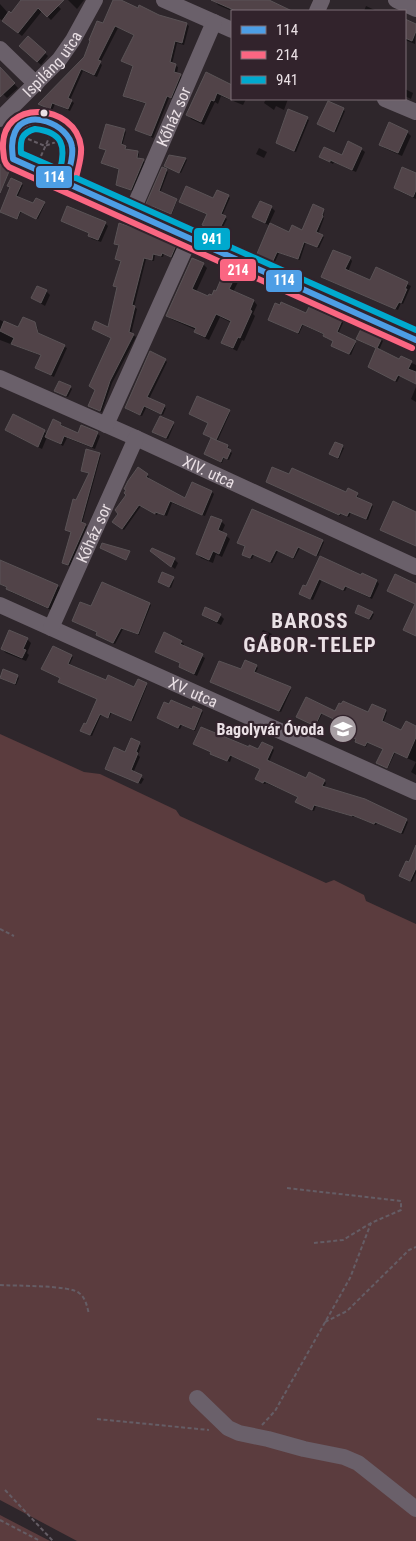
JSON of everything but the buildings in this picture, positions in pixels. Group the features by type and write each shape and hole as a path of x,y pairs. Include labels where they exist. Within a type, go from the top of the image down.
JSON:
{"street":[{"name":"Ispiláng utca","path":"5,125 36,84 59,60 73,40 95,0"},
{"path":"164,0 231,30"},
{"path":"396,0 416,9"},
{"name":"Kőház sor","path":"132,212 214,22"},
{"path":"0,49 36,84"},
{"path":"388,100 416,112"},
{"path":"66,182 72,150 69,138 54,127 32,119 5,125 6,156 416,340"},
{"path":"106,425 190,238"},
{"name":"XIV. utca","path":"0,378 136,438 416,568"},
{"name":"Kőház sor","path":"51,628 136,438"},
{"name":"XV. utca","path":"0,605 416,792"},
{"path":"197,1398 228,1428 240,1433 304,1450 344,1457 358,1463 416,1509"}],"path":[{"path":"5,125 45,146 69,138"},
{"path":"36,169 54,127"},
{"path":"0,929 14,936"},
{"path":"287,1188 401,1201 401,1210 371,1223 343,1240 314,1244"},
{"path":"252,1436 275,1411 350,1278 371,1223"},
{"path":"325,1322 347,1310 409,1250 416,1248"},
{"path":"0,1286 67,1288 78,1292 84,1299 89,1314"},
{"path":"97,1420 211,1430"},
{"path":"5,1490 53,1541"},
{"path":"0,1520 40,1541"}],"shaded area":[{"path":"0,734 84,772 100,774 176,810 180,816 326,883 334,880 364,895 366,901 416,924 416,1541 77,1541 0,1500"},
{"path":"0,1515 50,1541 0,1541"}],"transit line":[{"name":"214","path":"76,178 81,147 76,132 66,121 53,115 39,112 25,114 13,121 5,132 3,149 5,161 9,167 412,348"},
{"name":"114","path":"66,182 72,160 72,147 63,131 56,126 37,120 28,121 20,125 13,139 13,159 416,340"},
{"name":"941","path":"35,129 52,133 57,137 63,154 60,170 21,153 22,138 35,129"},
{"name":"941","path":"76,178 416,330"}],"place":[{"name":"Bagolyvár Óvoda","path":"343,729"}],"district":[{"name":"BAROSS GÁBOR-TELEP","path":"310,633"}]}
